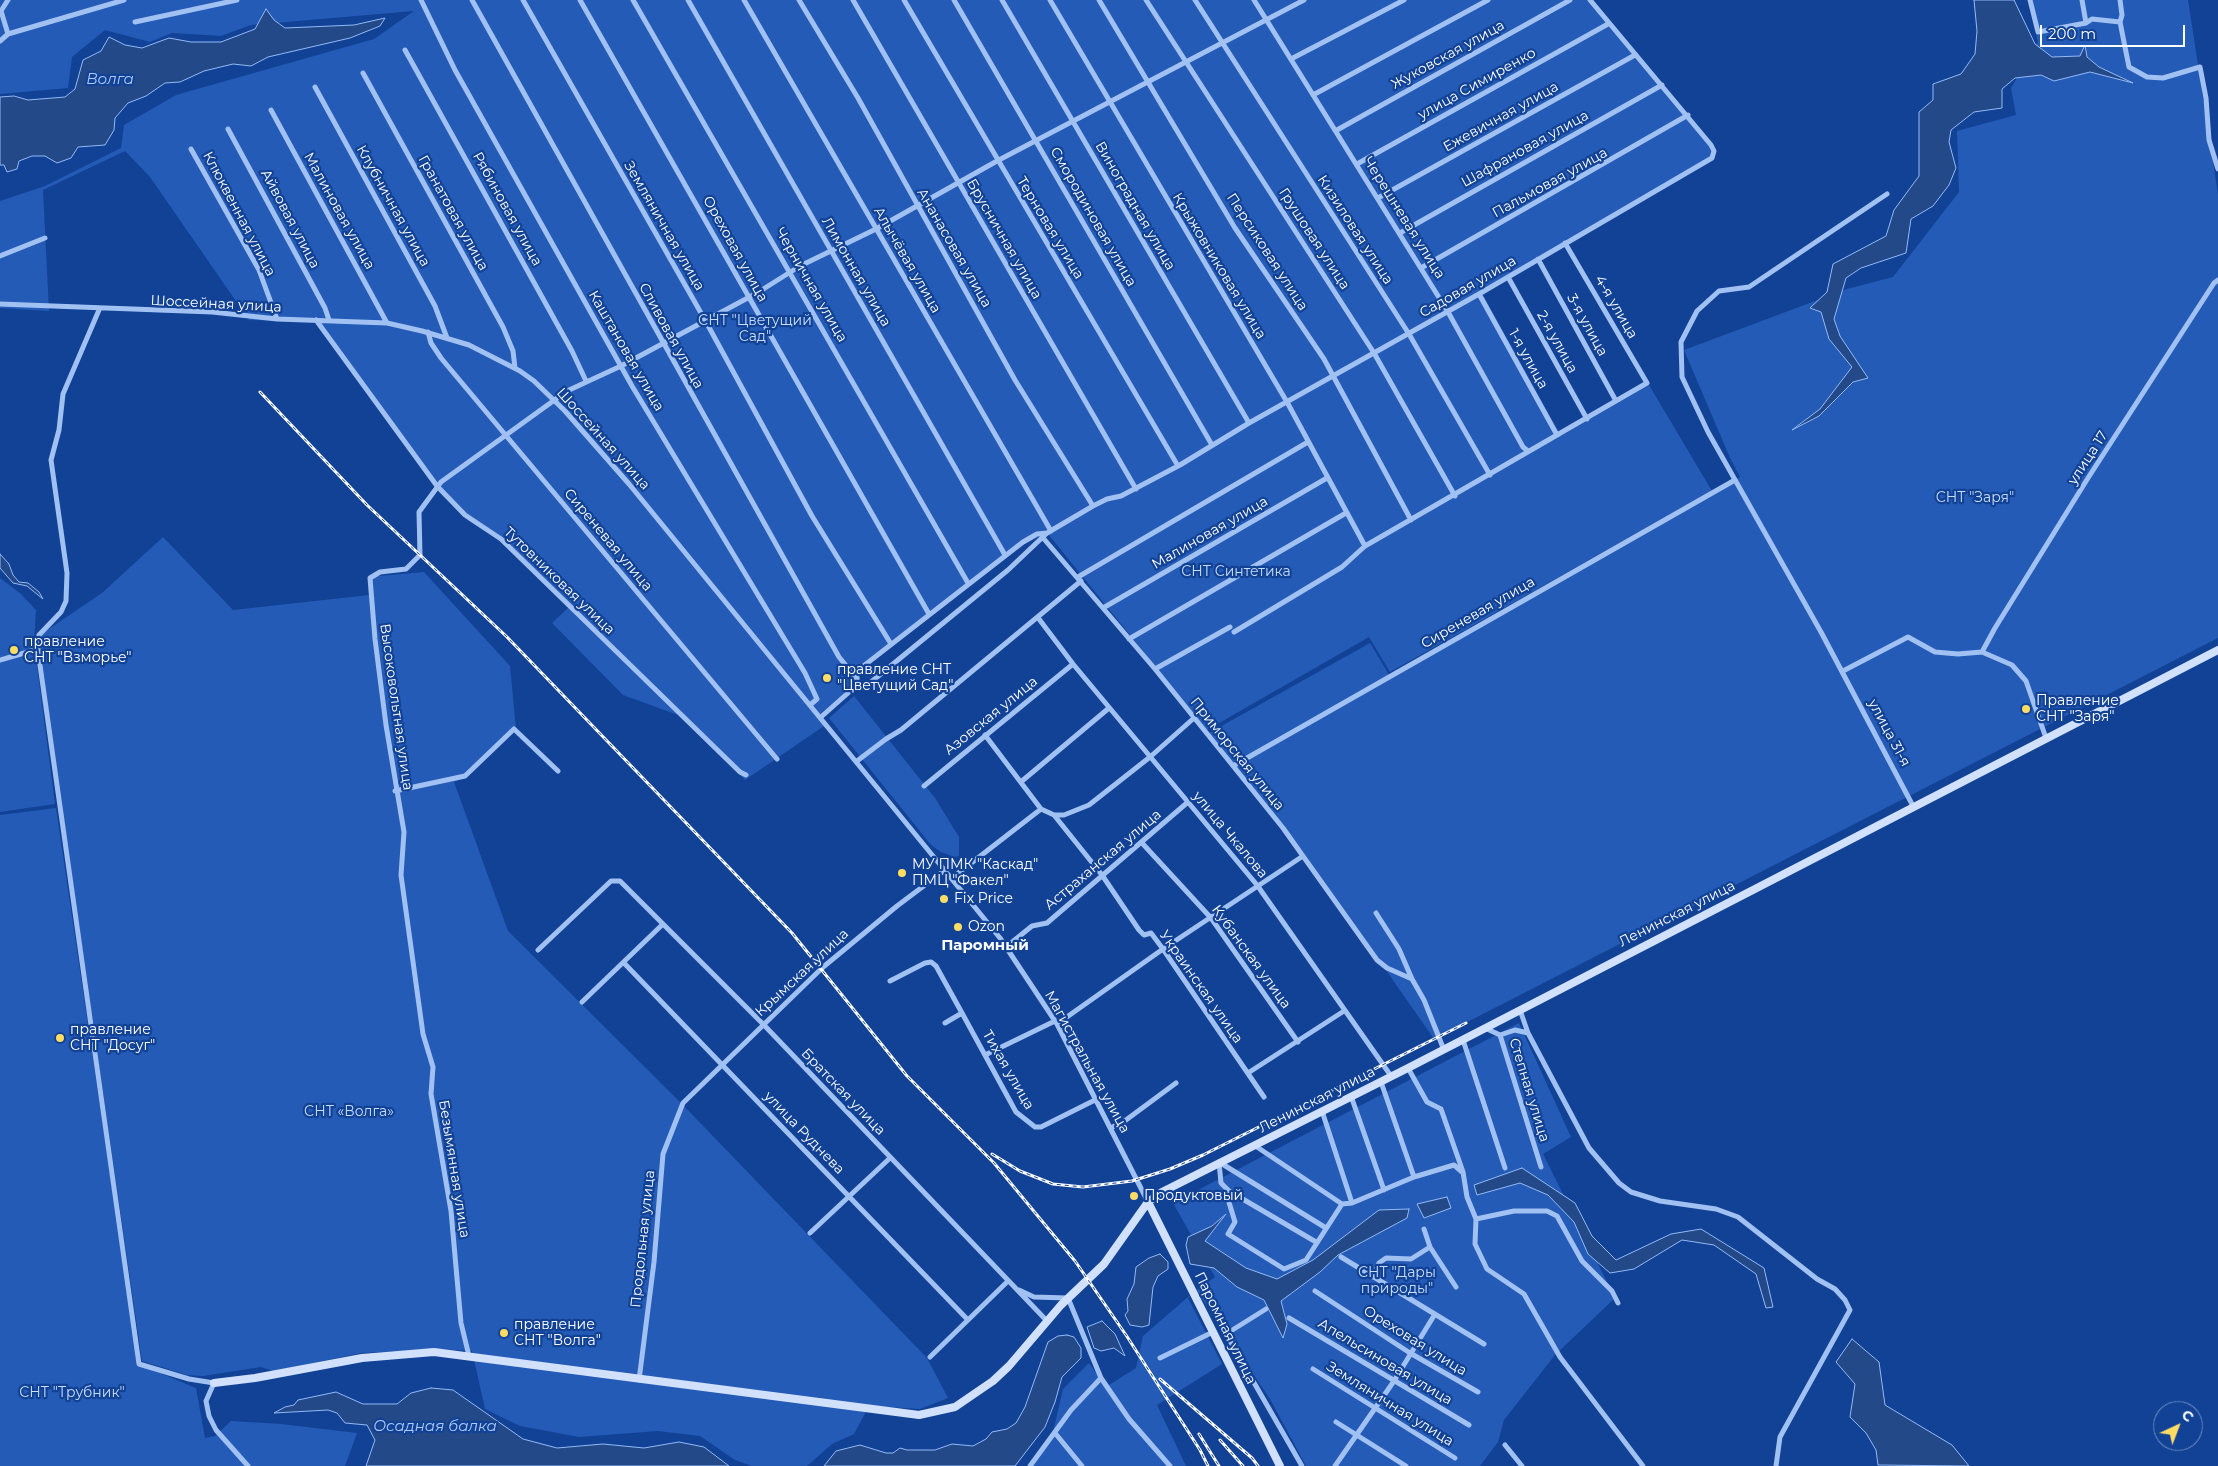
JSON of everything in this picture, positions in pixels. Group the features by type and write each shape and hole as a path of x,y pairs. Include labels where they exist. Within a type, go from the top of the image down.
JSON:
{"street":[{"path":"8,0 1,11 8,34"},
{"path":"0,41 8,34 124,0"},
{"path":"135,22 237,0"},
{"name":"Каштановая улица","path":"421,0 455,70 621,366 804,673 817,699 810,705"},
{"name":"Сливовая улица","path":"472,0 839,657 857,682"},
{"name":"Земляничная улица","path":"523,0 705,320 812,516 891,644"},
{"name":"Ореховая улица","path":"580,0 929,614"},
{"name":"Черничная улица","path":"633,0 968,583"},
{"name":"Лимонная улица","path":"688,0 1004,555"},
{"name":"Алычёвая улица","path":"744,0 1051,531"},
{"name":"Ананасовая улица","path":"799,0 858,98 1015,380 1093,506"},
{"name":"Брусничная улица","path":"853,0 1136,489"},
{"name":"Терновая улица","path":"904,0 1178,466"},
{"name":"Смородиновая улица","path":"954,0 1212,445"},
{"name":"Виноградная улица","path":"1002,0 1249,423"},
{"name":"Крыжовниковая улица","path":"1050,0 1287,402 1365,546"},
{"name":"Персиковая улица","path":"1099,0 1235,228 1324,359 1332,378 1411,520"},
{"name":"Грушовая улица","path":"1146,0 1374,353 1455,496"},
{"name":"Кизиловая улица","path":"1195,0 1409,334 1490,475"},
{"name":"Черешневая улица","path":"1254,0 1337,130 1448,312 1523,447 1528,452"},
{"path":"437,486 550,403 556,401 567,391 663,344 777,281 790,271 876,229 997,161 1304,0"},
{"path":"1291,59 1404,0"},
{"path":"1313,94 1488,0"},
{"name":"Жуковская улица","path":"1337,130 1570,0"},
{"name":"Садовая улица","path":"857,682 857,671 1004,555 1032,536 1051,531 1093,506 1136,489 1178,466 1249,423 1448,312 1712,158 1713,147 1662,84 1608,24 1590,0"},
{"path":"2030,0 2038,32 2086,23 2099,18 2120,22"},
{"path":"2082,0 2086,23"},
{"path":"2120,0 2122,15 2120,22 2129,67 2154,78 2200,67 2206,98 2209,140 2218,169"},
{"name":"улица Симиренко","path":"1357,164 1608,24"},
{"name":"Рябиновая улица","path":"404,50 572,351 586,381"},
{"name":"Ежевичная улица","path":"1378,198 1635,55"},
{"name":"Гранатовая улица","path":"363,73 503,327 512,351 515,368"},
{"name":"Шафрановая улица","path":"1400,233 1662,84"},
{"name":"Клубничная улица","path":"315,87 436,306 447,338"},
{"name":"Малиновая улица","path":"271,110 387,323"},
{"name":"Пальмовая улица","path":"1421,268 1688,115"},
{"name":"Айвовая улица","path":"228,128 322,302 329,320"},
{"name":"Клюквенная улица","path":"191,149 259,270 277,319"},
{"name":"улица 31-я","path":"1887,194 1749,287 1719,291 1697,311 1681,342 1682,377 1708,432 1842,671 1913,806"},
{"path":"0,256 44,238"},
{"name":"4-я улица","path":"1565,243 1647,383 1616,401"},
{"name":"3-я улица","path":"1538,259 1616,401"},
{"name":"2-я улица","path":"1508,277 1587,419"},
{"name":"улица 17","path":"1982,652 2088,478 2214,282 2218,280"},
{"name":"1-я улица","path":"1479,294 1557,435"},
{"name":"Шоссейная улица","path":"0,304 99,310 212,312 277,319 387,323 428,332 469,345 515,368 556,401 624,478 829,727"},
{"path":"99,310 63,394 59,430 51,460 68,589 66,601 61,612 37,637 109,1164 139,1364 189,1379 214,1383 256,1378 362,1358 434,1352 919,1415 954,1408 974,1395 1009,1366 1047,1320 1104,1264 1148,1202"},
{"name":"Тутовниковая улица","path":"316,320 437,486 464,515 501,539 740,772 746,775"},
{"name":"Сиреневая улица","path":"428,332 431,343 441,358 777,759"},
{"path":"1234,632 1342,567 1365,546 1455,496 1616,401"},
{"path":"857,761 901,730 1039,619 1079,579 1308,442"},
{"name":"Малиновая улица","path":"1103,608 1327,478"},
{"name":"Сиреневая улица","path":"1233,766 1735,480"},
{"name":"Высоковольтная улица","path":"404,838 395,791 369,580 380,572 406,569 420,555 419,512 437,486"},
{"path":"1129,638 1346,513"},
{"path":"821,717 857,682 862,688 871,682 1044,539 1051,531"},
{"name":"Приморская улица","path":"1044,539 1155,669 1233,766 1304,856 1377,960 1387,968 1412,979"},
{"name":"улица Чкалова","path":"1039,619 1109,708 1257,884 1391,1076"},
{"path":"1155,669 1230,627"},
{"path":"1842,671 1908,638 1935,652 1958,654 1982,652 2012,665 2026,681 2046,738"},
{"path":"0,660 38,649"},
{"name":"Ленинская улица","path":"1148,1202 1219,1162 1444,1050 2218,650"},
{"name":"Азовская улица","path":"924,786 1073,664"},
{"path":"1022,782 1109,708"},
{"path":"1054,815 1064,815 1089,805 1150,757 1194,718"},
{"name":"Магистральная улица","path":"829,727 1006,947 1056,1022 1148,1202"},
{"path":"395,791 465,776 514,729 558,771"},
{"path":"952,878 1041,809 985,735"},
{"name":"Астраханская улица","path":"1006,947 1032,926 1047,923 1188,802"},
{"name":"Украинская улица","path":"1041,809 1054,815 1102,875 1139,930 1144,935 1151,933 1264,1097"},
{"name":"Безымянная улица","path":"404,838 401,876 423,1034 433,1067 431,1094 451,1212 461,1323 469,1356"},
{"name":"Кубанская улица","path":"1142,843 1211,918 1298,1042"},
{"path":"985,1056 1056,1022 1211,918 1257,884 1304,856"},
{"name":"Крымская улица","path":"683,1103 763,1024 854,940 945,870"},
{"name":"Братская улица","path":"538,950 612,881 620,881 763,1024 1047,1320"},
{"path":"1376,913 1399,949 1412,979 1424,1000 1444,1050"},
{"path":"582,1002 663,924"},
{"name":"Тихая улица","path":"890,981 925,963 931,962 936,966 1016,1112 1035,1127 1041,1127 1097,1099"},
{"name":"улица Руднева","path":"624,963 968,1320"},
{"path":"1520,1010 1528,1033 1589,1148 1619,1183 1631,1192 1660,1201 1716,1209 1738,1218 1817,1279 1835,1289 1845,1300 1850,1310 1780,1437 1776,1466"},
{"path":"1248,1073 1344,1011"},
{"path":"945,1023 962,1013"},
{"name":"Степная улица","path":"1485,1028 1500,1035 1541,1167"},
{"path":"1500,1035 1515,1030 1528,1033"},
{"path":"1463,1040 1505,1168"},
{"path":"1408,1068 1427,1102 1440,1109 1462,1172 1467,1197 1476,1218 1475,1244 1487,1269 1524,1294 1560,1357 1643,1466"},
{"path":"1111,1128 1126,1120 1176,1082"},
{"path":"1381,1082 1414,1177"},
{"path":"1351,1096 1384,1190"},
{"name":"Продольная улица","path":"639,1380 654,1262 663,1154 683,1103"},
{"path":"1322,1111 1352,1203"},
{"path":"1254,1145 1342,1204 1352,1203 1414,1177 1454,1165 1462,1172"},
{"path":"810,1233 890,1158"},
{"path":"1219,1162 1221,1183 1229,1191 1316,1242"},
{"path":"1219,1162 1326,1228"},
{"path":"1229,1191 1228,1199 1235,1222 1228,1234 1284,1269 1306,1260 1342,1204"},
{"name":"Паромная улица","path":"1148,1202 1280,1466"},
{"path":"1476,1218 1514,1211 1546,1211 1557,1216 1582,1261 1612,1291 1618,1303"},
{"path":"1424,1229 1430,1247 1456,1287"},
{"path":"1373,1277 1380,1263 1386,1258 1411,1259 1430,1247"},
{"path":"1341,1257 1484,1344"},
{"path":"930,1357 1008,1281"},
{"path":"1016,1289 1034,1297 1068,1298"},
{"name":"Ореховая улица","path":"1315,1291 1410,1353 1478,1392"},
{"path":"1068,1298 1101,1378 1130,1419 1170,1466"},
{"path":"1266,1309 1226,1334 1302,1466"},
{"path":"1338,1465 1374,1408 1394,1381 1435,1314"},
{"name":"Апельсиновая улица","path":"1289,1318 1469,1425"},
{"path":"1160,1358 1213,1332"},
{"name":"Земляничная улица","path":"1312,1369 1455,1458"},
{"path":"1030,1466 1072,1410 1101,1378"},
{"path":"214,1383 206,1401 210,1416 216,1430 248,1466"},
{"path":"1336,1422 1406,1466"},
{"path":"1055,1433 1082,1466"},
{"path":"1505,1445 1522,1466"}],"green space":[{"name":"СНТ \"Цветущий Сад\"","path":"0,0 1591,0 1713,149 1711,159 1482,293 1561,436 1649,385 1712,491 1390,672 1369,637 1207,730 1048,534 1117,496 1006,554 851,672 858,683 820,714 827,724 745,780 678,715 623,695 552,623 569,607 502,542 469,521 435,486 319,322 249,320 150,177 125,151 43,190 49,311 0,308 0,201 45,186 121,148 124,125 176,95 374,39 414,11 251,25 221,36 172,33 150,42 105,30 72,57 68,88 0,94"},
{"name":"СНТ \"Заря\"","path":"2028,0 2188,0 2218,194 2218,638 1434,1039 1302,850 1209,733 1370,643 1391,678 1740,477 1684,350 1847,289 1893,277 1959,192 1957,131 2016,115 2011,88 2038,42"},
{"name":"СНТ «Волга»","path":"163,537 233,610 369,595 368,577 424,572 510,666 516,729 468,776 454,782 508,931 682,1104 927,1358 948,1398 920,1409 869,1406 854,1434 832,1444 807,1466 752,1466 735,1460 700,1436 658,1431 579,1437 520,1426 485,1409 472,1351 436,1349 362,1353 273,1371 261,1367 203,1376 187,1375 142,1361 37,637 102,593"},
{"path":"0,578 21,594 36,610 34,643 55,804 0,812"},
{"path":"854,696 935,798 959,837 959,856 954,857 941,852 931,845 829,718"},
{"name":"СНТ \"Трубник\"","path":"56,808 138,1364 196,1388 205,1438 215,1436 231,1421 281,1424 357,1433 345,1466 0,1466 0,815"},
{"name":"СНТ \"Дары природы\"","path":"1519,1023 1571,1137 1543,1154 1615,1298 1555,1355 1504,1420 1498,1442 1480,1466 1306,1466 1270,1399 1197,1291 1188,1298 1222,1364 1157,1405 1186,1466 1028,1466 1053,1432 1063,1389 1089,1363 1106,1387 1136,1368 1143,1336 1188,1297 1215,1277 1173,1203"}],"water":[{"path":"1974,0 2014,0 2035,44 2052,57 2080,56 2085,45 2087,57 2099,67 2133,83 2090,72 2054,81 2041,75 2015,78 2002,89 2002,108 1974,112 1951,130 1949,142 1956,168 1949,185 1933,206 1911,219 1906,253 1861,268 1846,278 1834,319 1840,336 1868,378 1853,382 1819,416 1792,430 1820,409 1852,367 1829,339 1821,312 1810,308 1827,292 1833,264 1886,236 1894,210 1919,176 1919,112 1933,100 1933,84 1961,74 1975,54 1977,31"},
{"name":"Волга","path":"266,9 274,20 285,28 354,25 385,18 380,26 350,38 268,57 251,66 233,64 204,71 180,82 165,83 146,96 128,103 115,118 114,130 105,145 78,147 71,158 57,163 45,156 32,156 19,161 17,169 7,172 4,165 0,165 0,97 14,96 28,100 65,97 75,89 83,60 101,51 109,37 125,45 142,48 169,38 191,42 221,42 255,29"},
{"path":"0,554 9,564 13,575 19,582 28,583 39,592 43,599 27,586 13,583 0,568"},
{"path":"1522,1168 1575,1203 1592,1236 1616,1260 1671,1234 1701,1229 1764,1268 1773,1307 1766,1308 1756,1274 1714,1245 1682,1240 1634,1269 1610,1273 1588,1254 1574,1222 1548,1195 1520,1183 1477,1195 1474,1185"},
{"path":"1447,1197 1451,1208 1424,1218 1417,1204"},
{"path":"1409,1209 1407,1218 1338,1255 1320,1272 1281,1301 1287,1324 1283,1338 1264,1300 1237,1287 1214,1268 1190,1264 1186,1245 1188,1237 1212,1226 1226,1214 1205,1241 1246,1268 1277,1279 1313,1260 1379,1210"},
{"path":"1160,1254 1168,1262 1168,1269 1158,1276 1153,1287 1149,1325 1142,1327 1130,1325 1125,1315 1128,1311 1127,1299 1134,1284 1136,1267 1149,1258"},
{"path":"1102,1321 1115,1334 1125,1356 1114,1348 1101,1351 1094,1348 1087,1327"},
{"path":"1067,1335 1074,1337 1081,1348 1081,1358 1062,1377 1045,1427 1015,1466 824,1466 836,1451 860,1445 886,1453 893,1453 900,1448 907,1450 935,1450 952,1444 973,1446 986,1439 992,1432 1007,1429 1016,1423 1025,1407 1048,1342 1058,1336"},
{"path":"1852,1339 1879,1362 1885,1405 1952,1445 1969,1466 1878,1465 1876,1450 1866,1433 1850,1417 1855,1384 1836,1362"},
{"name":"Осадная балка","path":"431,1388 453,1390 523,1439 557,1448 603,1444 644,1448 679,1442 704,1447 729,1466 366,1466 375,1440 367,1425 345,1423 337,1413 328,1410 274,1413 294,1405 298,1400 336,1392 363,1404 397,1404 411,1393"}],"railway":[{"path":"260,392 367,505 507,637 792,933 907,1076 994,1163 1075,1261 1126,1335 1200,1450 1208,1466"},
{"path":"992,1154 1020,1171 1053,1184 1083,1187 1132,1181 1170,1169 1203,1155 1466,1023"},
{"path":"1160,1379 1252,1458 1258,1466"},
{"path":"1199,1434 1219,1466"},
{"path":"1220,1440 1243,1466"}],"place":[{"name":"правление СНТ \"Взморье\"","path":"14,650"},
{"name":"правление СНТ \"Цветущий Сад\"","path":"827,678"},
{"name":"Правление СНТ \"Заря\"","path":"2026,709"},
{"name":"МУ ПМК \"Каскад\" ПМЦ \"Факел\"","path":"902,873"},
{"name":"Fix Price","path":"944,899"},
{"name":"Ozon","path":"958,927"},
{"name":"правление СНТ \"Досуг\"","path":"60,1038"},
{"name":"Продуктовый","path":"1134,1196"},
{"name":"правление СНТ \"Волга\"","path":"504,1333"}],"district":[{"name":"Паромный","path":"985,946"}],"park label":[{"name":"СНТ Синтетика","path":"1236,572"}]}
